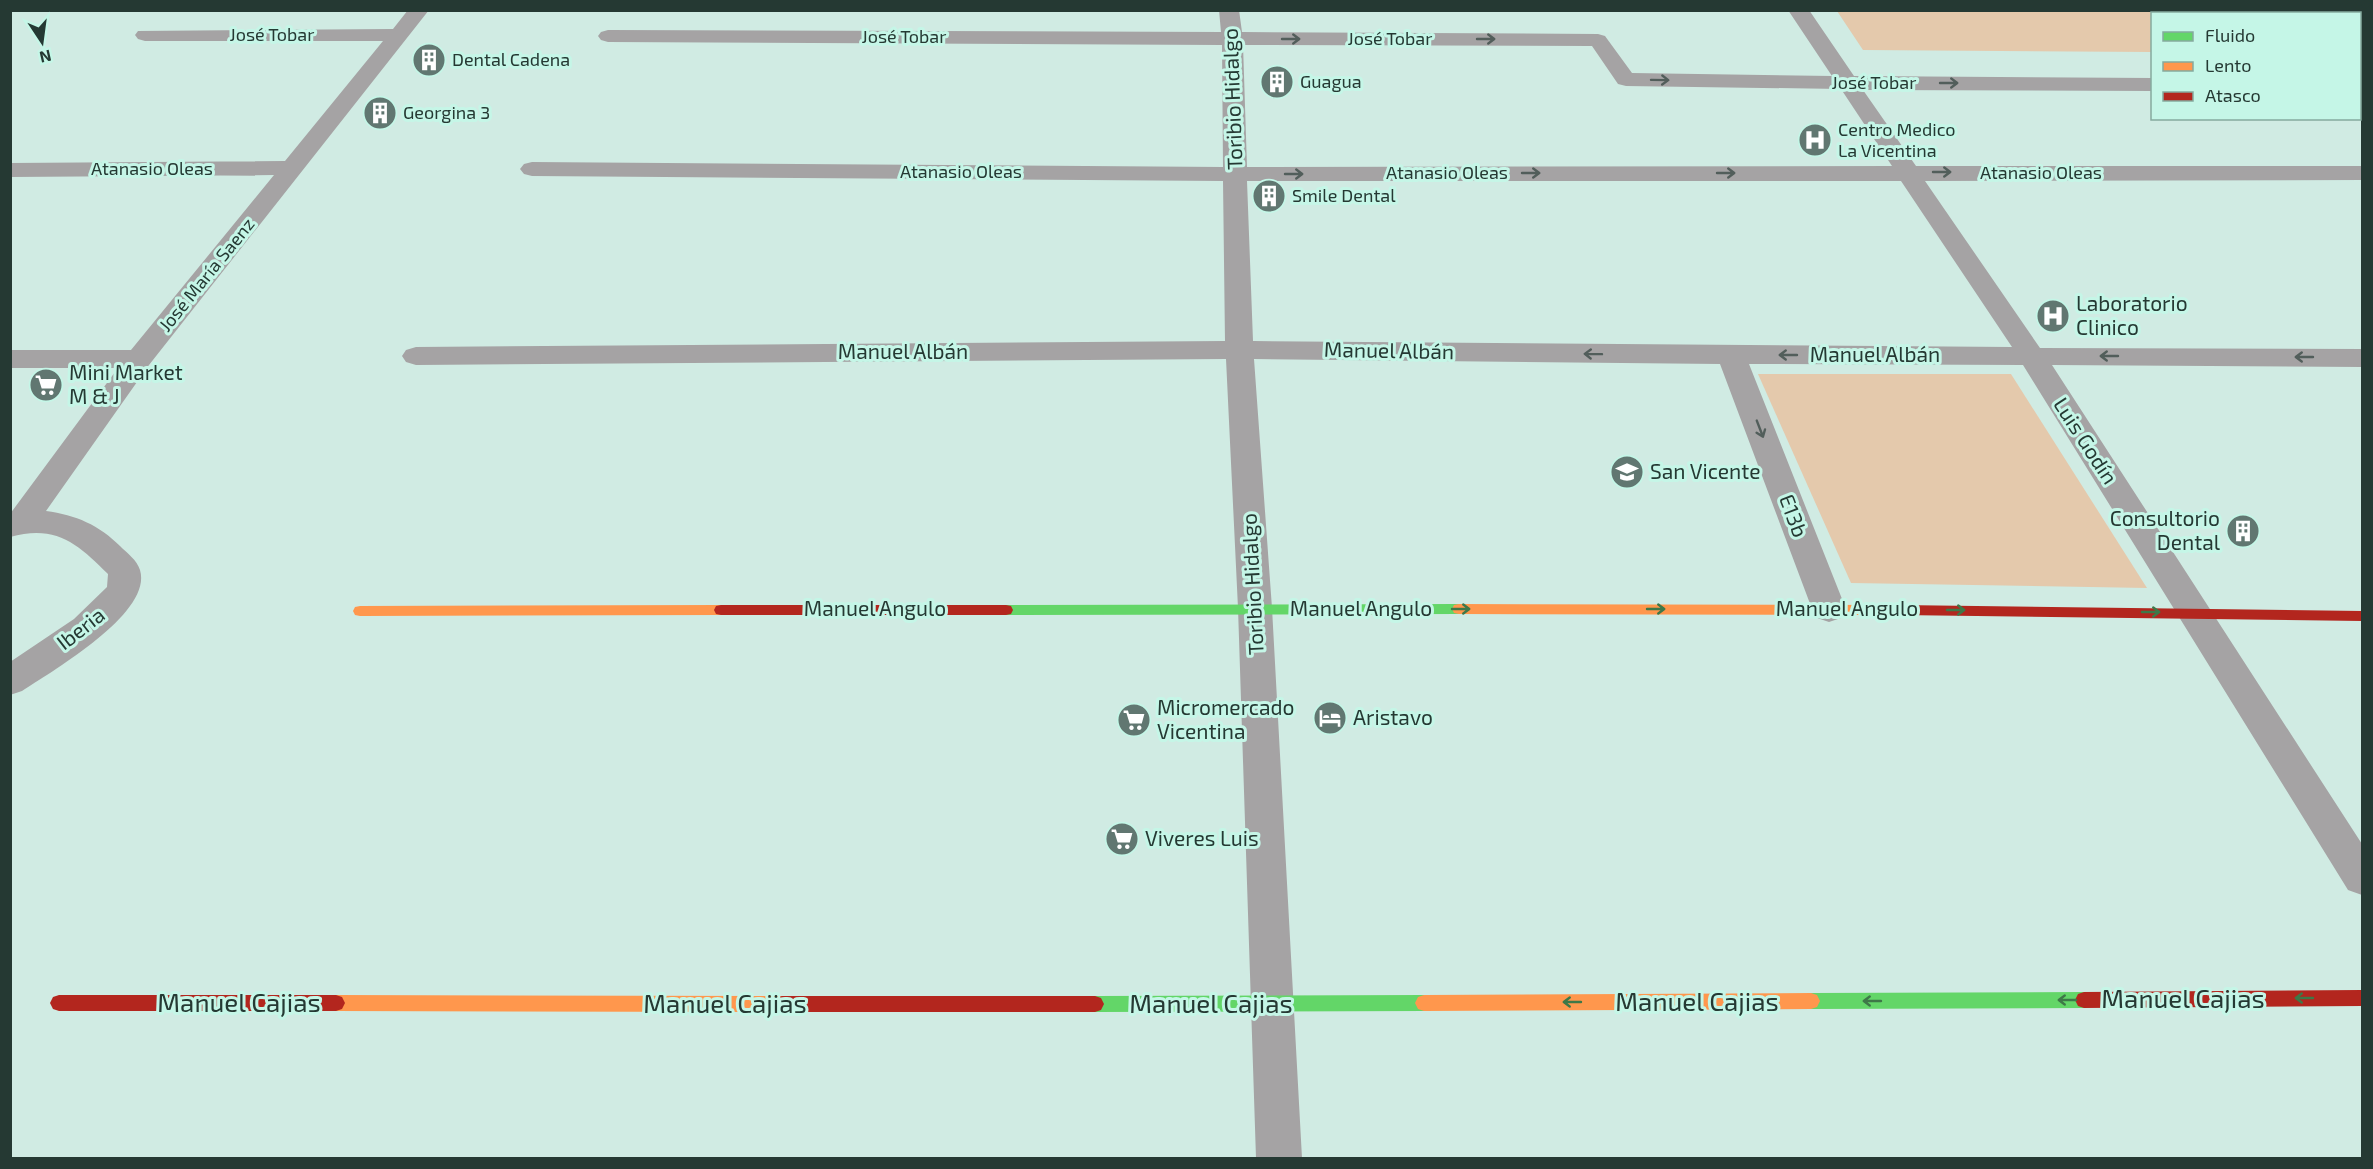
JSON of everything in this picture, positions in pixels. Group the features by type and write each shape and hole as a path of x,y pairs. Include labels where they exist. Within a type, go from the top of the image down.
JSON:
{"street":[{"name":"José María Saenz","path":"17,523 139,359 419,10"},
{"name":"Luis Godín","path":"1798,10 2031,355 2362,877"},
{"name":"José Tobar","path":"608,36 1231,25 1598,40 1626,80 2151,84"},
{"name":"Toribio Hidalgo","path":"1231,25 1239,350 1255,609 1279,1158"},
{"name":"José Tobar","path":"145,35 399,35"},
{"name":"Atanasio Oleas","path":"10,170 294,168"},
{"name":"Atanasio Oleas","path":"532,169 1235,174 2362,173"},
{"name":"Manuel Albán","path":"416,356 1239,350 2362,358"},
{"name":"E13b","path":"1731,355 1829,609"},
{"path":"10,359 139,359"},
{"name":"Iberia","path":"10,681 101,617 121,592 125,579 124,570 82,531 57,523 17,523"},
{"name":"Manuel Angulo","path":"360,611 1829,609 2195,612 2362,616"},
{"name":"Manuel Cajias","path":"59,1003 1271,1004 2362,998"}],"shaded area":[{"path":"1837,11 2314,12 2151,12 2151,52 1863,50"},
{"path":"1758,374 2011,374 2147,588 1851,583"}],"traffic: fast":[{"path":"1006,610 1459,609"},
{"path":"1811,1001 2084,1000"},
{"path":"1095,1004 1424,1003"}],"traffic: slow":[{"path":"1459,609 1899,610"},
{"path":"360,611 721,610"},
{"path":"1424,1003 1811,1001"},
{"path":"336,1003 782,1004"}],"traffic: jam":[{"path":"721,610 1006,610"},
{"path":"1899,610 2362,616"},
{"path":"2084,1000 2362,998"},
{"path":"59,1003 336,1003"},
{"path":"782,1004 1095,1004"}],"place":[{"name":"Dental Cadena","path":"429,60"},
{"name":"Guagua","path":"1277,82"},
{"name":"Georgina 3","path":"380,113"},
{"name":"Centro Medico La Vicentina","path":"1815,140"},
{"name":"Smile Dental","path":"1269,196"},
{"name":"Laboratorio Clinico","path":"2053,316"},
{"name":"Mini Market M & J","path":"46,385"},
{"name":"San Vicente","path":"1627,472"},
{"name":"Consultorio Dental","path":"2243,531"},
{"name":"Aristavo","path":"1330,718"},
{"name":"Micromercado Vicentina","path":"1134,720"},
{"name":"Viveres Luis","path":"1122,839"}]}
